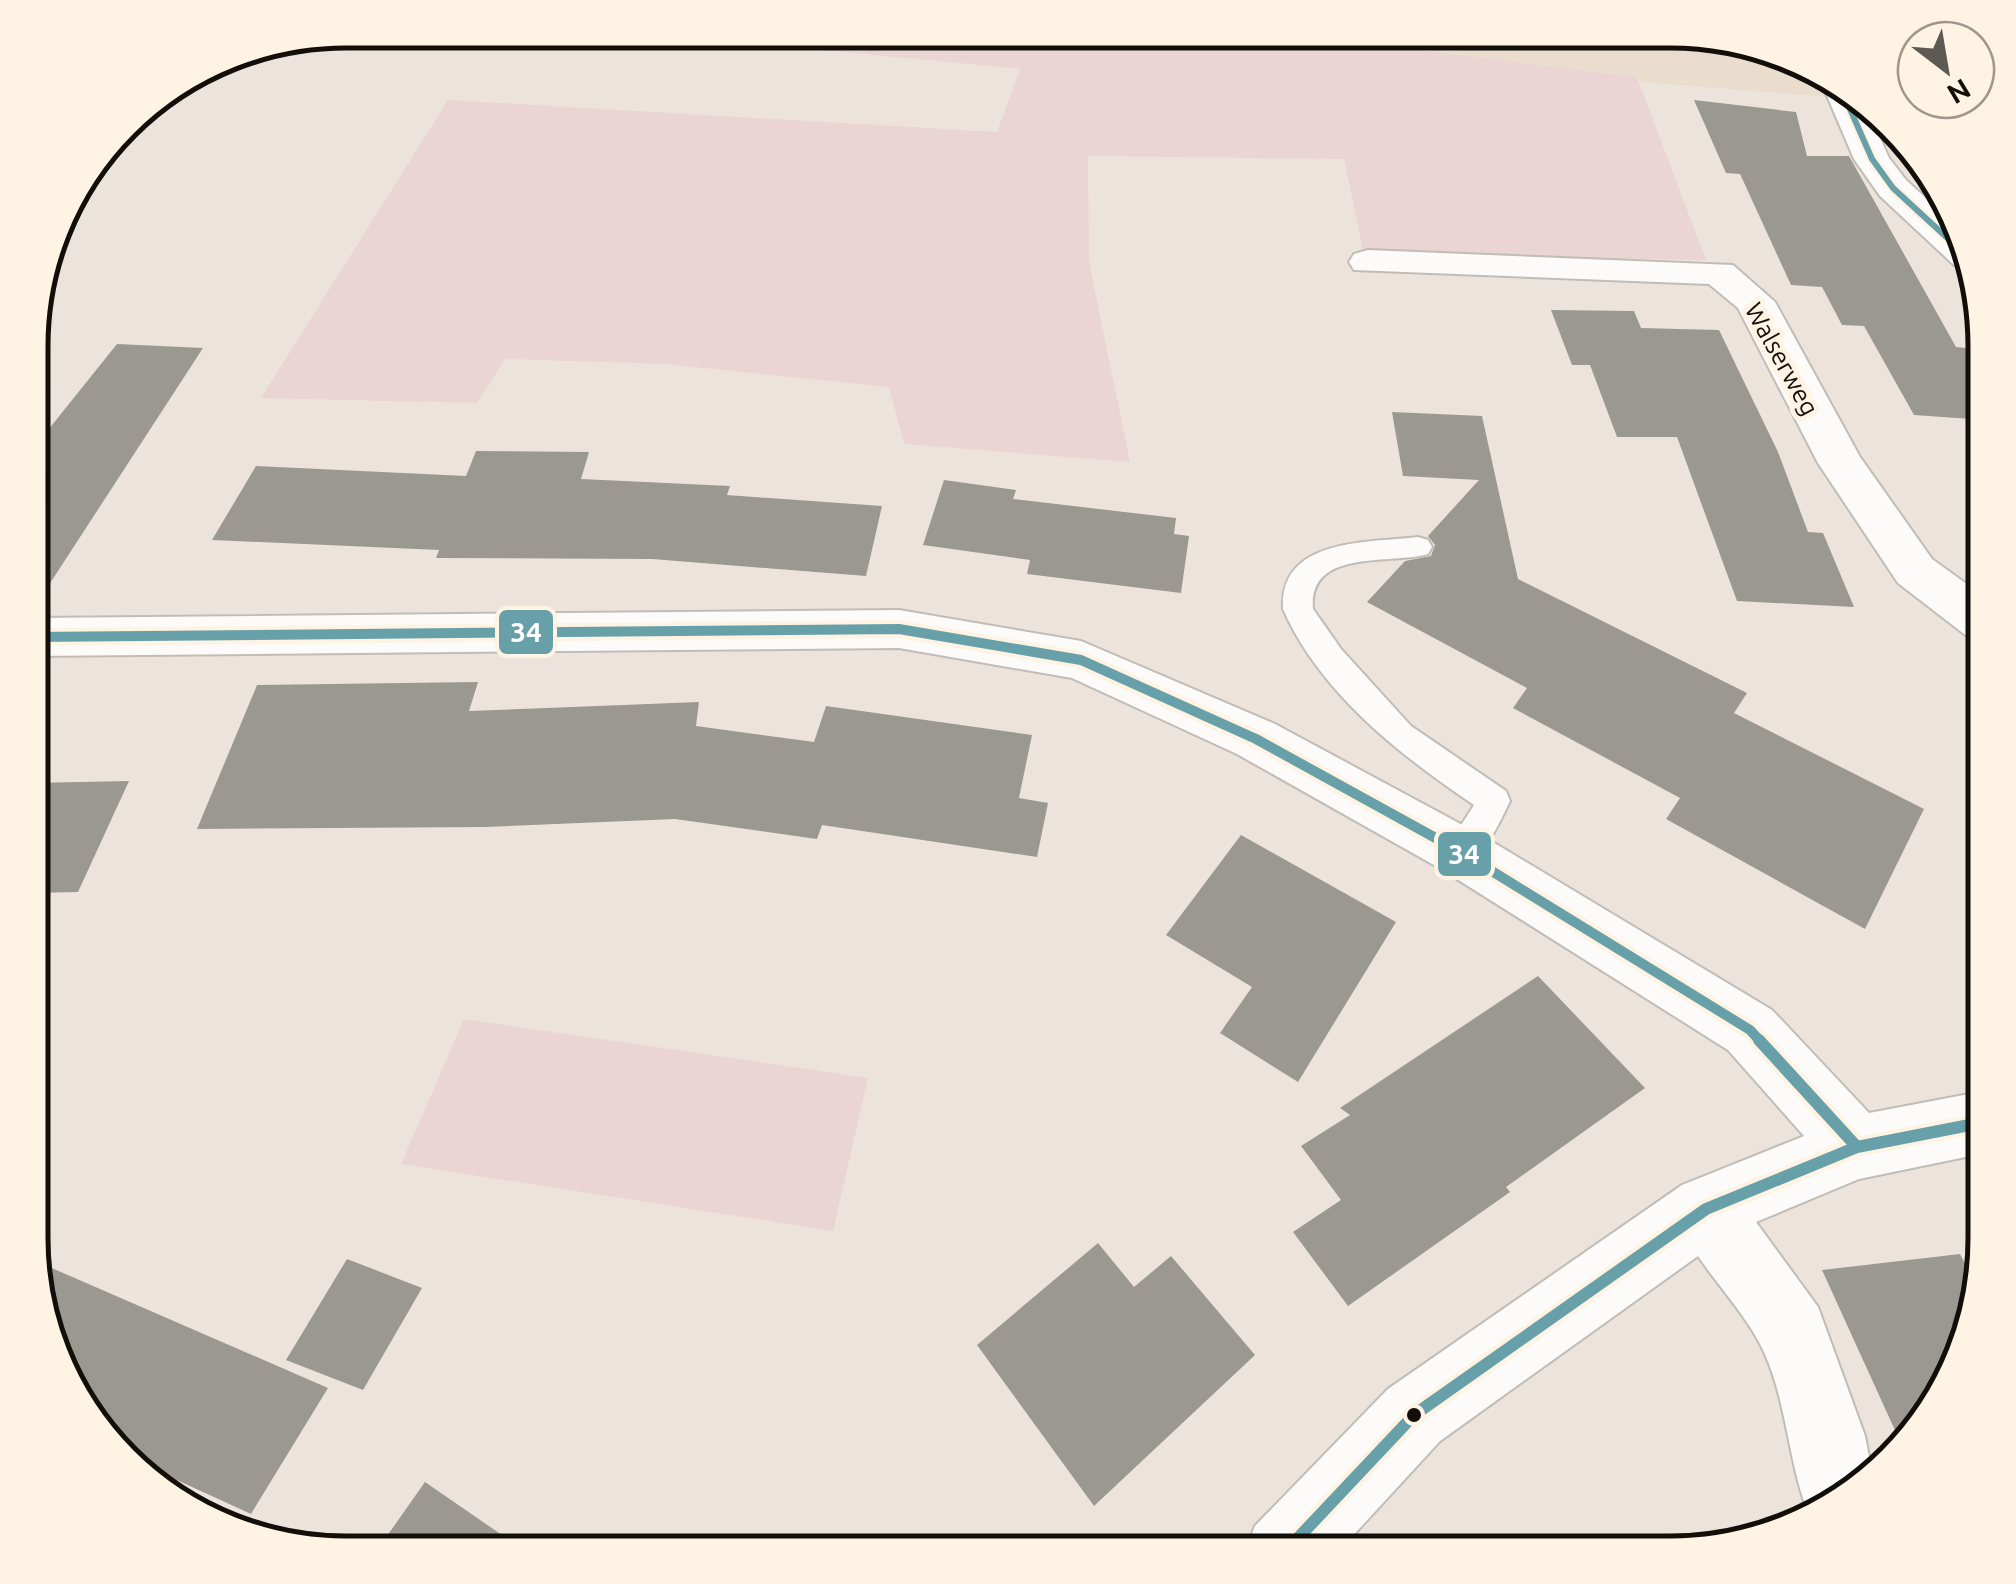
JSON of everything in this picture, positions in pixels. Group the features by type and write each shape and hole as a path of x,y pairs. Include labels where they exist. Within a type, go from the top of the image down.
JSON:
{"street":[{"path":"1849,107 1872,159 1893,188 1949,239"},
{"name":"Walserweg","path":"1368,262 1719,273 1755,302 1842,463 1915,571 1968,611"},
{"path":"48,638 899,629 1080,660 1256,739 1461,852 1750,1030 1857,1147"},
{"path":"1300,1536 1414,1415 1706,1209 1857,1147 1968,1125"},
{"path":"1706,1209 1793,1332 1828,1436 1837,1485"}],"lane":[{"path":"1418,547 1335,555 1316,566 1305,579 1298,595 1298,612 1311,635 1407,742 1494,801 1461,852"}],"shaded area":[{"path":"803,48 1404,48 1637,77 1706,260 1364,254 1344,159 1088,156 1089,262 1130,462 904,444 889,387 665,364 505,359 477,403 261,398 448,100 997,132 1020,69"},
{"path":"1404,48 1690,48 1729,53 1785,70 1835,98 1641,82 1637,77"},
{"path":"464,1019 868,1078 833,1231 401,1164"}],"building":[{"path":"1694,100 1796,112 1807,156 1849,156 1956,347 1968,348 1968,419 1914,415 1864,326 1842,325 1822,287 1791,285 1740,174 1726,173"},
{"path":"1551,310 1634,311 1641,328 1719,330 1778,452 1808,532 1823,533 1854,607 1737,601 1677,437 1617,437 1590,365 1572,365"},
{"path":"117,344 203,348 48,586 48,430"},
{"path":"1392,412 1482,416 1518,579 1747,693 1734,713 1924,809 1865,929 1666,819 1680,798 1513,708 1527,688 1367,602 1405,561 1431,556 1435,545 1428,536 1479,480 1403,476"},
{"path":"476,451 589,452 581,479 730,486 727,495 882,506 866,576 652,559 436,558 439,550 212,540 256,466 466,476"},
{"path":"944,480 1016,490 1013,499 1176,518 1174,534 1189,536 1181,593 1027,574 1030,560 923,545"},
{"path":"478,682 469,711 699,702 696,726 814,742 826,706 1032,735 1019,798 1048,803 1037,857 822,825 817,839 675,819 485,827 197,829 257,685"},
{"path":"129,781 78,892 48,893 48,783"},
{"path":"1241,835 1396,922 1298,1082 1220,1033 1252,987 1166,935"},
{"path":"1538,976 1645,1088 1506,1187 1510,1192 1348,1306 1293,1232 1341,1200 1301,1146 1350,1115 1340,1108"},
{"path":"1098,1243 1134,1287 1171,1256 1255,1355 1094,1506 977,1345"},
{"path":"1960,1254 1967,1268 1946,1353 1929,1388 1896,1433 1822,1270"},
{"path":"347,1259 422,1288 363,1390 286,1360"},
{"path":"49,1267 328,1388 251,1514 162,1473 121,1435 87,1388 70,1353 53,1297"},
{"path":"425,1482 503,1536 387,1536"}],"transit line":[{"name":"34","path":"1849,107 1872,159 1893,188 1949,239"},
{"name":"34","path":"48,637 899,629 1081,660 1256,739 1461,852 1750,1030 1857,1147"},
{"name":"34","path":"1300,1536 1414,1415 1706,1209 1857,1147 1968,1125"}]}
